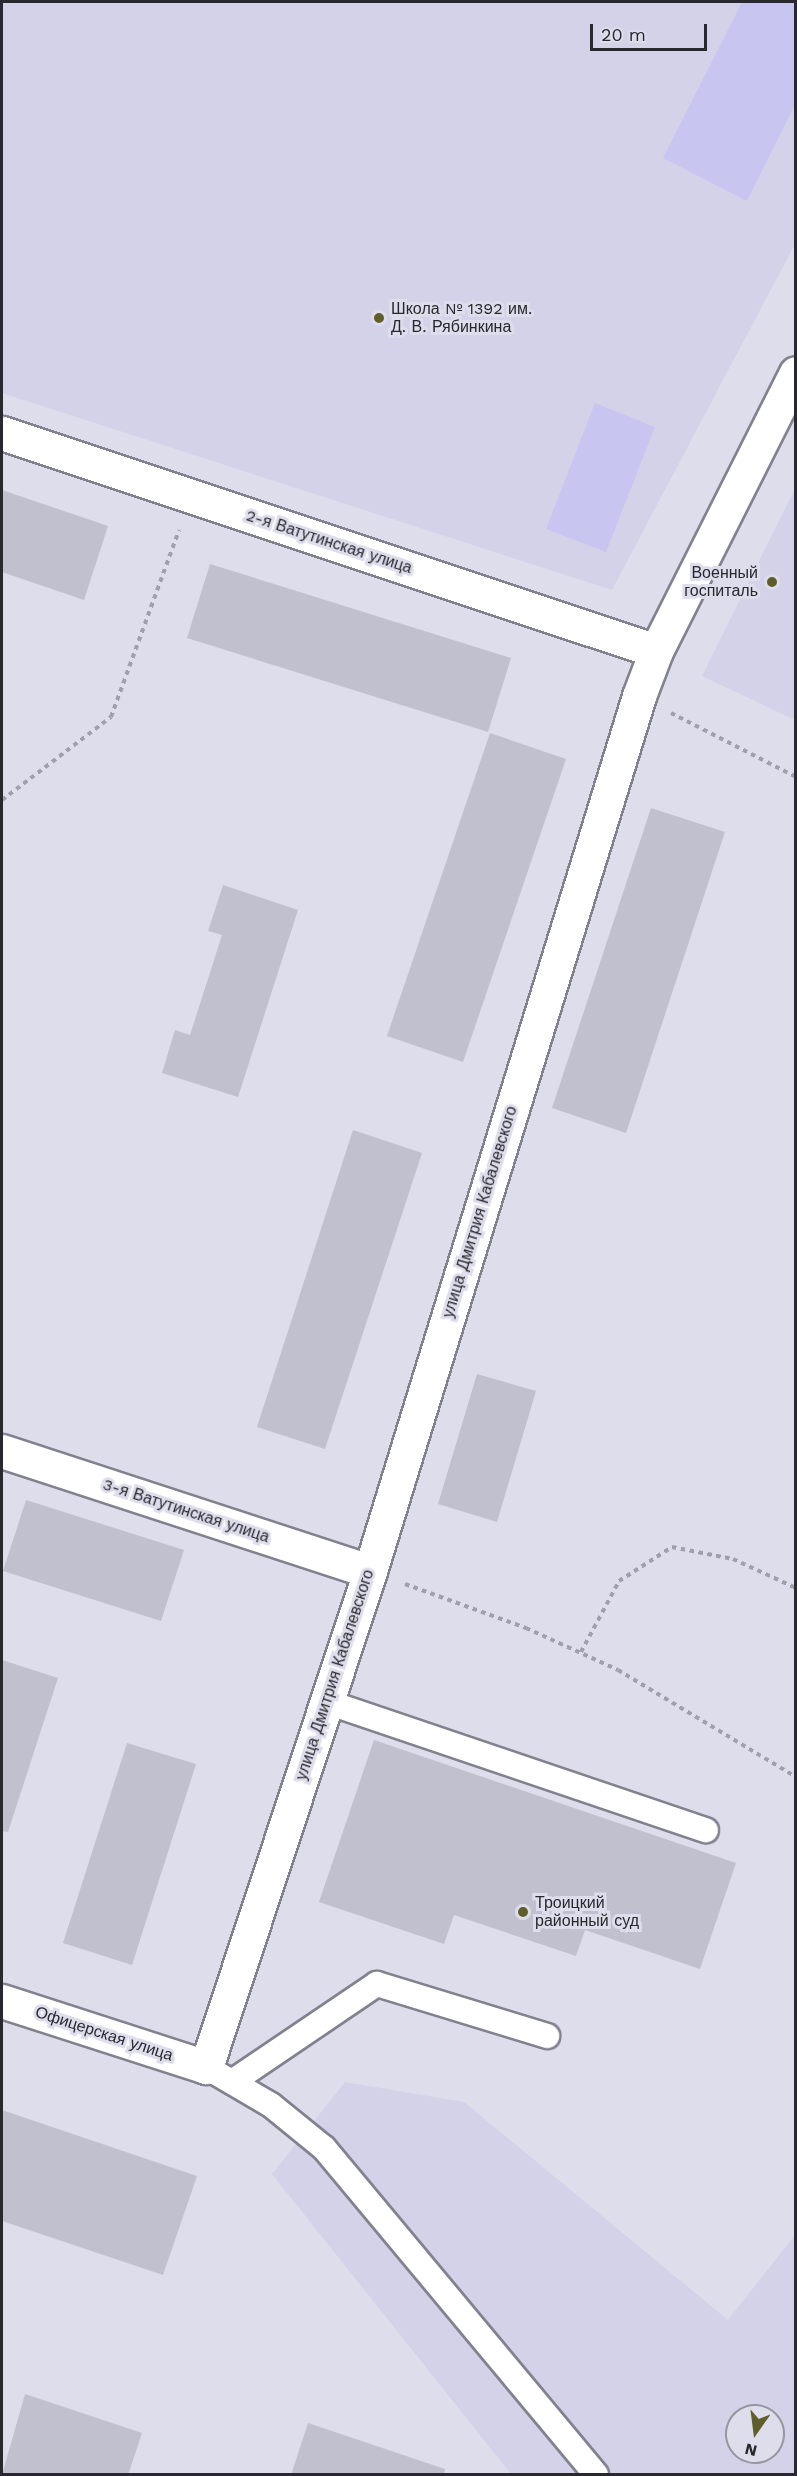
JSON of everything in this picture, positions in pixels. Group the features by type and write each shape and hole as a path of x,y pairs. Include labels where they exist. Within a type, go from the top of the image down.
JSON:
{"street":[{"name":"улица Дмитрия Кабалевского","path":"219,2074 327,1702 370,1571 639,696 656,651 795,373"},
{"name":"2-я Ватутинская улица","path":"2,433 656,651"},
{"name":"3-я Ватутинская улица","path":"2,1451 370,1571"},
{"name":"Офицерская улица","path":"2,2001 219,2074"}],"lane":[{"path":"327,1702 706,1830"},
{"path":"547,2036 377,1984 219,2074 324,2148 596,2475"}],"path":[{"path":"2,800 111,717 184,518"},
{"path":"639,696 795,777"},
{"path":"581,1652 619,1581 672,1547 733,1559 795,1588"},
{"path":"370,1571 581,1652 795,1777"}],"shaded area":[{"name":"Школа № 1392 им. Д. В. Рябинкина","path":"2,2 795,2 795,244 612,590 2,393"},
{"path":"742,2 796,2 795,105 747,201 663,158"},
{"path":"595,403 655,427 606,552 546,529"},
{"name":"Военный госпиталь","path":"795,489 795,720 702,676"},
{"path":"345,2082 464,2102 728,2320 795,2235 795,2474 511,2474 272,2174"}],"building":[{"path":"2,490 108,526 84,600 2,572"},
{"path":"210,564 511,658 488,732 187,638"},
{"path":"490,733 566,759 463,1062 387,1036"},
{"path":"651,808 725,832 626,1133 552,1108"},
{"path":"223,885 298,910 238,1097 162,1073 175,1030 190,1035 222,935 208,931"},
{"path":"353,1130 422,1153 325,1449 257,1427"},
{"path":"477,1374 536,1391 497,1522 438,1504"},
{"path":"26,1500 184,1550 161,1621 3,1571"},
{"path":"2,1660 58,1678 8,1832 2,1831"},
{"path":"374,1740 736,1863 700,1969 585,1930 576,1956 454,1915 444,1944 319,1902"},
{"path":"127,1743 196,1764 132,1965 63,1943"},
{"path":"2,2110 197,2176 163,2275 2,2221"},
{"path":"25,2394 142,2433 128,2475 2,2475"},
{"path":"308,2423 445,2469 444,2475 291,2475"}],"place":[{"name":"Школа № 1392 им. Д. В. Рябинкина","path":"379,318"},
{"name":"Военный госпиталь","path":"772,582"},
{"name":"Троицкий районный суд","path":"523,1912"}]}
